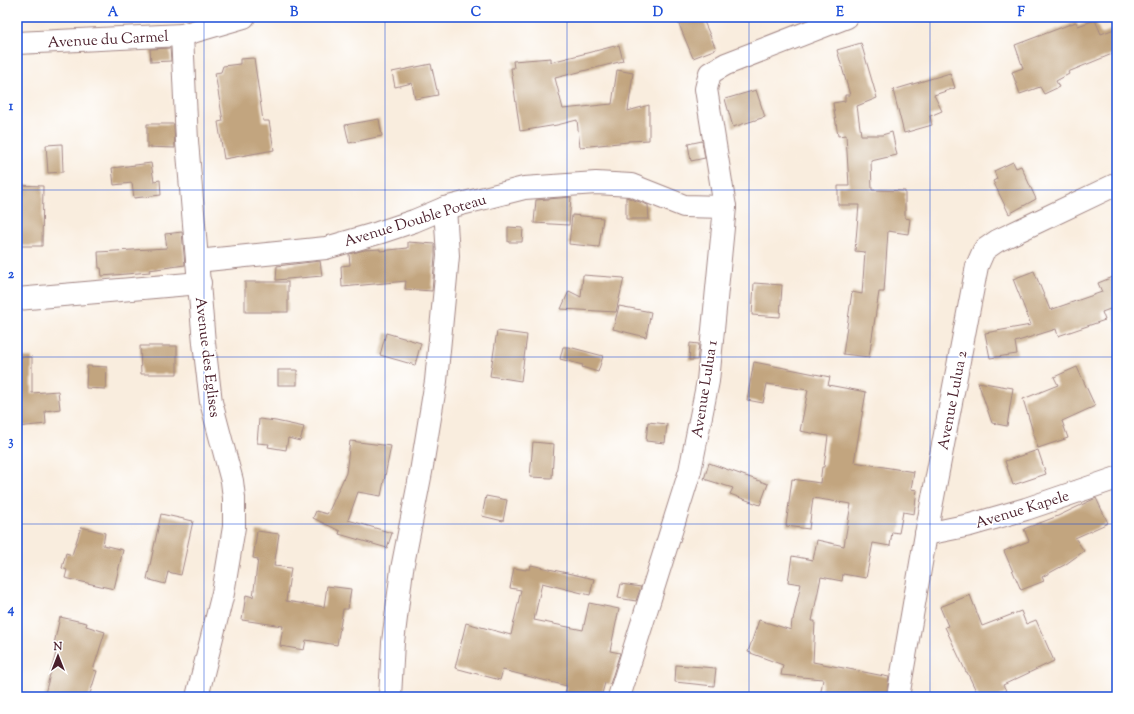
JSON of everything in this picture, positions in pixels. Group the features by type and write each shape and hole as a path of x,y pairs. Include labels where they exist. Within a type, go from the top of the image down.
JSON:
{"street":[{"name":"Avenue du Carmel","path":"17,43 182,35 244,17"},
{"name":"Avenue Lulua 1","path":"619,697 690,470 708,380 725,207 706,89 710,72 726,64 847,17"},
{"name":"Avenue des Eglises","path":"182,35 187,141 211,402 232,481 235,513 223,593 197,697"},
{"name":"Avenue Double Poteau","path":"198,261 326,248 414,221 445,208 524,188 596,183 632,185 684,206 725,207"},
{"name":"Avenue Lulua 2","path":"898,697 926,534 977,266 984,250 996,241 1117,184"},
{"path":"390,697 394,635 402,569 421,472 436,380 448,256 445,208"},
{"path":"17,299 200,283"},
{"name":"Avenue Kapele","path":"926,534 970,525 1026,509 1117,478"}],"building":[{"path":"676,17 702,17 716,49 693,58"},
{"path":"1095,20 1101,34 1117,28 1117,52 1068,72 1069,74 1056,81 1059,87 1044,94 1040,87 1020,94 1012,72 1023,68 1015,45 1076,22 1078,26"},
{"path":"861,43 877,98 857,106 861,135 882,135 892,132 897,155 871,161 872,190 905,191 905,218 910,219 908,234 888,231 884,292 879,292 869,357 843,354 852,292 862,294 865,252 855,251 859,205 838,205 838,186 849,186 846,135 838,136 833,103 845,101 845,95 850,95 837,50"},
{"path":"619,45 623,61 555,78 563,109 612,104 617,70 633,73 628,111 649,105 649,140 580,147 577,120 520,131 511,68 514,68 513,61 551,58 551,62"},
{"path":"170,48 171,61 151,62 150,49"},
{"path":"254,58 263,121 269,121 274,150 224,159 218,122 223,121 215,73 221,72 223,66 240,64 240,59"},
{"path":"431,64 438,95 415,99 412,83 395,87 392,72"},
{"path":"950,73 955,88 934,95 942,111 930,116 932,125 904,133 893,90"},
{"path":"756,90 765,117 733,127 725,99"},
{"path":"379,119 382,136 349,143 345,125"},
{"path":"147,124 174,124 175,148 147,147"},
{"path":"702,141 705,158 691,161 688,144"},
{"path":"62,144 63,172 48,173 46,145"},
{"path":"1013,162 1016,168 1021,166 1036,199 1009,214 993,181 997,179 994,171"},
{"path":"151,163 154,181 160,180 161,195 134,198 132,183 114,185 112,168"},
{"path":"17,185 43,186 42,246 17,246"},
{"path":"571,197 569,225 534,223 536,200"},
{"path":"626,197 648,205 649,219 626,219"},
{"path":"572,215 603,218 599,247 569,244"},
{"path":"508,227 523,228 522,242 508,242"},
{"path":"182,232 185,265 149,270 150,272 102,276 101,268 99,268 98,252 167,248 165,234"},
{"path":"408,242 435,244 432,291 405,289 406,281 342,287 341,266 350,265 349,254 364,250 380,249 380,251 408,248"},
{"path":"320,261 322,276 276,280 277,266"},
{"path":"1034,271 1050,310 1102,292 1098,283 1113,277 1117,287 1117,325 1110,309 1102,312 1105,320 1058,336 1056,329 1015,342 1017,354 990,358 985,333 1031,325 1013,279"},
{"path":"583,275 624,278 616,312 561,309 569,291 581,297"},
{"path":"245,282 288,282 288,312 245,312"},
{"path":"754,283 782,285 780,317 752,315"},
{"path":"619,306 651,312 646,337 613,329"},
{"path":"497,331 527,335 521,381 490,376"},
{"path":"386,333 421,343 415,365 380,355"},
{"path":"690,343 699,344 697,360 689,360"},
{"path":"140,346 177,346 177,374 141,374"},
{"path":"563,347 569,347 603,356 598,372 582,367 583,365 560,359"},
{"path":"18,357 32,357 32,393 58,391 60,409 45,411 46,424 17,427"},
{"path":"754,362 830,377 828,385 866,392 854,462 914,472 911,489 917,490 914,514 903,512 899,533 892,532 890,546 873,543 866,578 843,574 842,581 821,577 812,621 815,621 813,662 889,677 886,697 820,697 823,679 781,675 783,665 748,652 759,620 791,630 801,584 788,582 792,556 813,560 817,540 844,546 851,504 813,498 809,529 786,526 792,479 820,483 822,467 824,467 828,436 800,431 808,390 767,384 763,403 747,400"},
{"path":"87,366 107,367 106,389 86,388"},
{"path":"1077,367 1095,406 1062,421 1068,438 1038,448 1023,399 1058,385 1054,377"},
{"path":"278,370 297,370 297,385 278,385"},
{"path":"978,382 1013,388 1007,426 992,423"},
{"path":"259,419 304,427 300,441 288,438 286,450 268,447 269,444 257,443"},
{"path":"648,422 667,424 665,443 646,441"},
{"path":"350,441 391,446 381,496 358,492 348,520 392,533 387,548 339,534 340,531 313,518 316,511 327,514 330,509 346,473"},
{"path":"533,442 554,444 552,478 530,477"},
{"path":"1038,450 1046,474 1013,485 1005,461"},
{"path":"709,463 768,484 760,505 730,494 733,488 704,479"},
{"path":"486,496 507,500 503,521 482,516"},
{"path":"1096,498 1108,523 1075,538 1084,551 1066,564 1042,577 1044,581 1021,590 1004,551 1029,541 1024,529 1058,516"},
{"path":"161,514 193,521 181,575 168,572 165,584 147,579"},
{"path":"81,527 105,533 103,545 123,550 114,589 65,578 67,570 62,568 66,553 72,555"},
{"path":"257,531 279,534 274,566 291,568 286,601 324,607 327,586 351,589 348,609 343,609 337,645 306,640 304,650 280,646 283,626 242,620 246,595 253,597 258,559 253,558"},
{"path":"531,565 594,579 590,595 542,583 534,620 583,630 589,603 619,609 610,651 620,653 610,684 605,683 601,697 564,697 567,686 503,670 500,680 455,668 466,623 511,635 521,590 510,588 514,568 526,570 530,569"},
{"path":"621,584 641,587 636,601 618,598"},
{"path":"970,595 982,626 1021,611 1026,624 1036,620 1054,661 1003,685 1007,692 997,697 979,697 945,627 948,626 940,607"},
{"path":"60,617 87,623 86,626 105,632 93,670 97,671 89,697 44,697 58,645 54,644"},
{"path":"676,665 716,668 714,686 675,682"}]}
